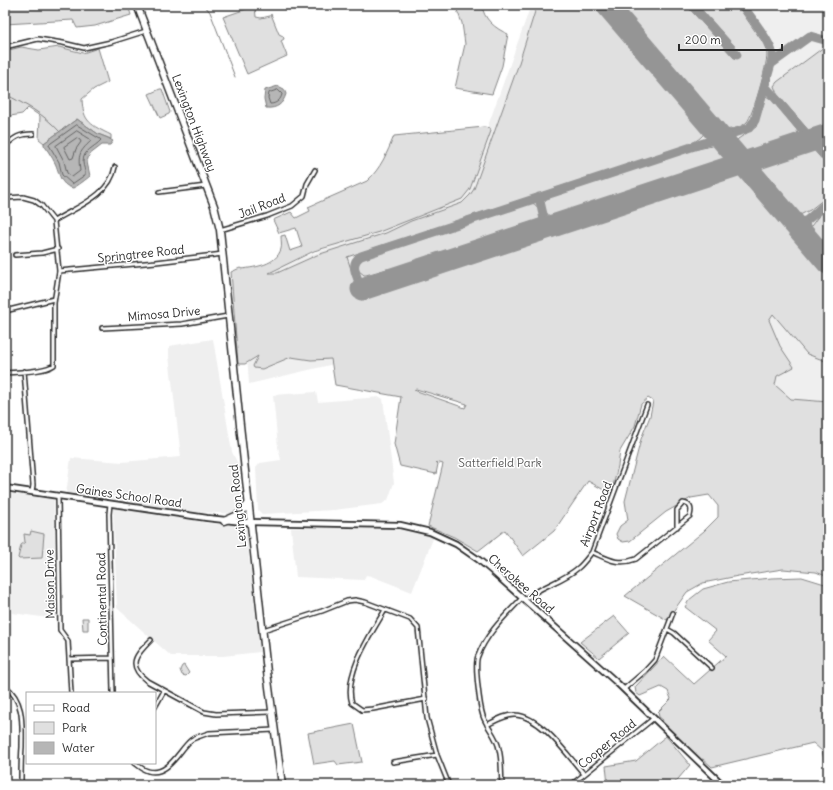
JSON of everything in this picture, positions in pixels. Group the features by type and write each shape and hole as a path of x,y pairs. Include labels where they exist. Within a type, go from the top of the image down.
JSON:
{"highway":[{"path":"137,5 146,31"},
{"name":"Lexington Highway","path":"146,31 206,186 220,227"},
{"name":"Lexington Road","path":"220,227 224,254 228,316 262,630 282,785"},
{"path":"224,520 240,514 249,503"}],"main road":[{"name":"Gaines School Road","path":"5,488 224,520 251,522"},
{"name":"Cherokee Road","path":"251,522 400,525 420,529 456,544 479,560 624,689 723,785"}],"street":[{"path":"5,46 38,39 84,48 111,42 146,31"},
{"path":"5,146 14,138 22,134 33,134"},
{"path":"54,221 102,192 108,184 115,167"},
{"name":"Jail Road","path":"220,227 267,216 292,206 304,196 307,184 315,170"},
{"path":"159,192 206,186"},
{"path":"5,198 23,197 34,200 46,209 54,221 59,271 56,296 54,299 54,365 50,367 5,374"},
{"path":"15,255 42,253 58,249"},
{"name":"Springtree Road","path":"59,271 224,254"},
{"path":"5,311 54,299"},
{"name":"Mimosa Drive","path":"102,328 182,324 228,316"},
{"path":"24,371 34,485 32,492"},
{"name":"Airport Road","path":"502,785 499,749 496,739 487,725 483,715 477,671 477,658 486,640 499,623 523,599 579,568 592,552 647,405"},
{"name":"Maison Drive","path":"58,496 60,630 68,641 71,692"},
{"name":"Continental Road","path":"110,504 113,692"},
{"path":"592,552 610,560 625,563 636,559 677,527 690,516 692,511 688,504 683,504 677,510 677,527"},
{"path":"262,630 322,611 346,601 355,600 365,602 410,619 414,622 418,628 427,718 449,785"},
{"path":"385,610 367,641 356,665 351,691 352,703 362,710 426,699"},
{"path":"624,689 646,671 655,660 674,613"},
{"path":"667,630 674,633 712,668"},
{"path":"151,640 138,653 135,660 135,670 138,675 147,681 204,712 216,714 272,712"},
{"path":"69,659 112,658"},
{"path":"5,686 17,700 22,717 21,785"},
{"path":"156,705 164,691"},
{"path":"487,725 515,714 532,720 553,739 584,774"},
{"name":"Cooper Road","path":"570,785 654,718"},
{"path":"136,764 146,771 159,771 167,767 192,740 209,733 274,730"},
{"path":"393,762 438,755"}],"shaded area":[{"path":"531,5 805,5 807,8 810,5 828,5 828,412 782,401 678,283 249,384 242,281 463,196"},
{"path":"213,339 232,452 239,466 242,508 238,514 195,512 66,494 71,458 122,462 181,457 169,346"},
{"path":"316,392 318,402 380,397 383,399 394,483 388,500 382,504 334,510 262,514 258,510 256,468 260,463 281,460 278,447 273,395"},
{"path":"5,493 54,499 56,619 12,613 12,635 5,634"},
{"path":"113,508 186,518 206,523 244,526 246,530 260,652 223,656 171,656 117,608"},
{"path":"291,528 408,528 434,536 412,592 366,575 364,580 296,577"}],"green space":[{"path":"5,5 128,5 131,15 95,26 77,28 73,20 5,24"},
{"path":"455,5 482,5 485,15 491,23 508,34 502,66 492,94 455,88 465,44 462,23"},
{"name":"Satterfield Park","path":"537,5 596,5 705,132 699,139 686,145 347,257 361,300 391,290 396,285 740,172 828,275 828,362 807,354 773,314 769,320 780,346 794,367 777,376 775,385 791,399 828,402 828,577 816,572 783,569 703,583 687,592 667,620 625,596 704,531 718,517 718,506 709,495 691,498 666,512 630,541 623,542 618,539 616,534 620,526 628,520 625,501 641,439 650,416 653,401 648,398 641,404 635,426 620,451 611,494 588,481 554,531 523,556 505,530 478,551 454,537 428,526 443,464 436,462 438,464 436,474 400,466 394,444 401,397 335,385 331,359 311,360 291,357 262,369 254,368 253,366 258,356 245,364 238,364 231,272 240,268 242,269 259,266 275,259 281,249 281,236 285,235 290,251 302,247 296,228 279,233 273,220 291,212 296,218 310,211 308,207 367,181 380,166 394,136 484,127 490,128 491,131 470,189 462,199 379,232 314,251 269,273 277,273 317,255 386,233 411,221 462,203 474,189 518,66","holes":["416,389 467,404 465,408 414,390"]},
{"path":"617,5 686,5 734,58 740,52 697,5 737,5 762,41 767,53 765,69 759,90 750,118 747,122 739,127 724,130"},
{"path":"255,6 256,17 261,18 270,16 271,14 279,34 283,36 284,39 281,41 287,56 247,74 223,17"},
{"path":"828,44 828,127 811,133 777,94 774,86 777,82"},
{"path":"21,47 39,50 59,47 83,53 98,48 108,82 94,89 82,99 83,107 86,118 89,122 111,135 111,139 98,134 77,119 44,143 39,139 40,116 28,108 22,114 5,117 5,51"},
{"path":"162,89 170,112 169,114 160,118 149,94"},
{"path":"766,96 772,100 797,130 798,137 745,154 736,142 756,127"},
{"path":"716,145 728,159 555,217 548,215 544,208 544,202 548,197 689,151"},
{"path":"812,148 828,166 828,196 810,210 798,216 756,167"},
{"path":"532,203 539,209 540,213 540,218 536,223 394,270 387,269 366,275 359,271 358,262 364,258"},
{"path":"828,208 828,251 809,229 817,218"},
{"path":"31,531 44,534 42,558 19,559 21,545 25,542 24,534 30,535"},
{"path":"802,577 828,585 828,769 826,768 822,751 813,743 712,767 703,759 700,760 662,722 663,720 659,717 658,712 671,699 668,691 661,687 640,696 636,693 635,687 664,656 694,684 726,656 708,640 716,631 685,607 689,600 703,589 728,582"},
{"path":"614,616 629,633 599,658 580,642"},
{"path":"82,618 88,618 88,630 83,630"},
{"path":"184,665 189,673 186,676 182,675 180,670"},
{"path":"354,724 362,762 338,765 335,761 314,764 308,733"},
{"path":"666,736 690,765 673,785 608,785 606,766 636,761"}],"water":[{"path":"278,86 284,89 286,94 283,101 276,107 266,108 264,99 265,90"},
{"path":"77,119 98,134 113,141 110,145 102,145 89,155 87,162 90,176 73,188 62,181 55,163 44,143"}],"waterway":[{"path":"204,5 210,12 235,77"},
{"path":"5,94 41,115 54,125 60,132"}],"taxiway":[{"path":"692,5 737,55"},
{"path":"362,289 355,271 355,263 361,256 749,128 755,120 771,64 772,52 763,34 742,5"},
{"path":"771,64 810,36 828,41"},
{"path":"765,86 828,160"},
{"path":"539,197 546,228"},
{"path":"798,228 828,202"}],"runway":[{"path":"607,5 828,263"},
{"path":"362,289 828,135"}]}
